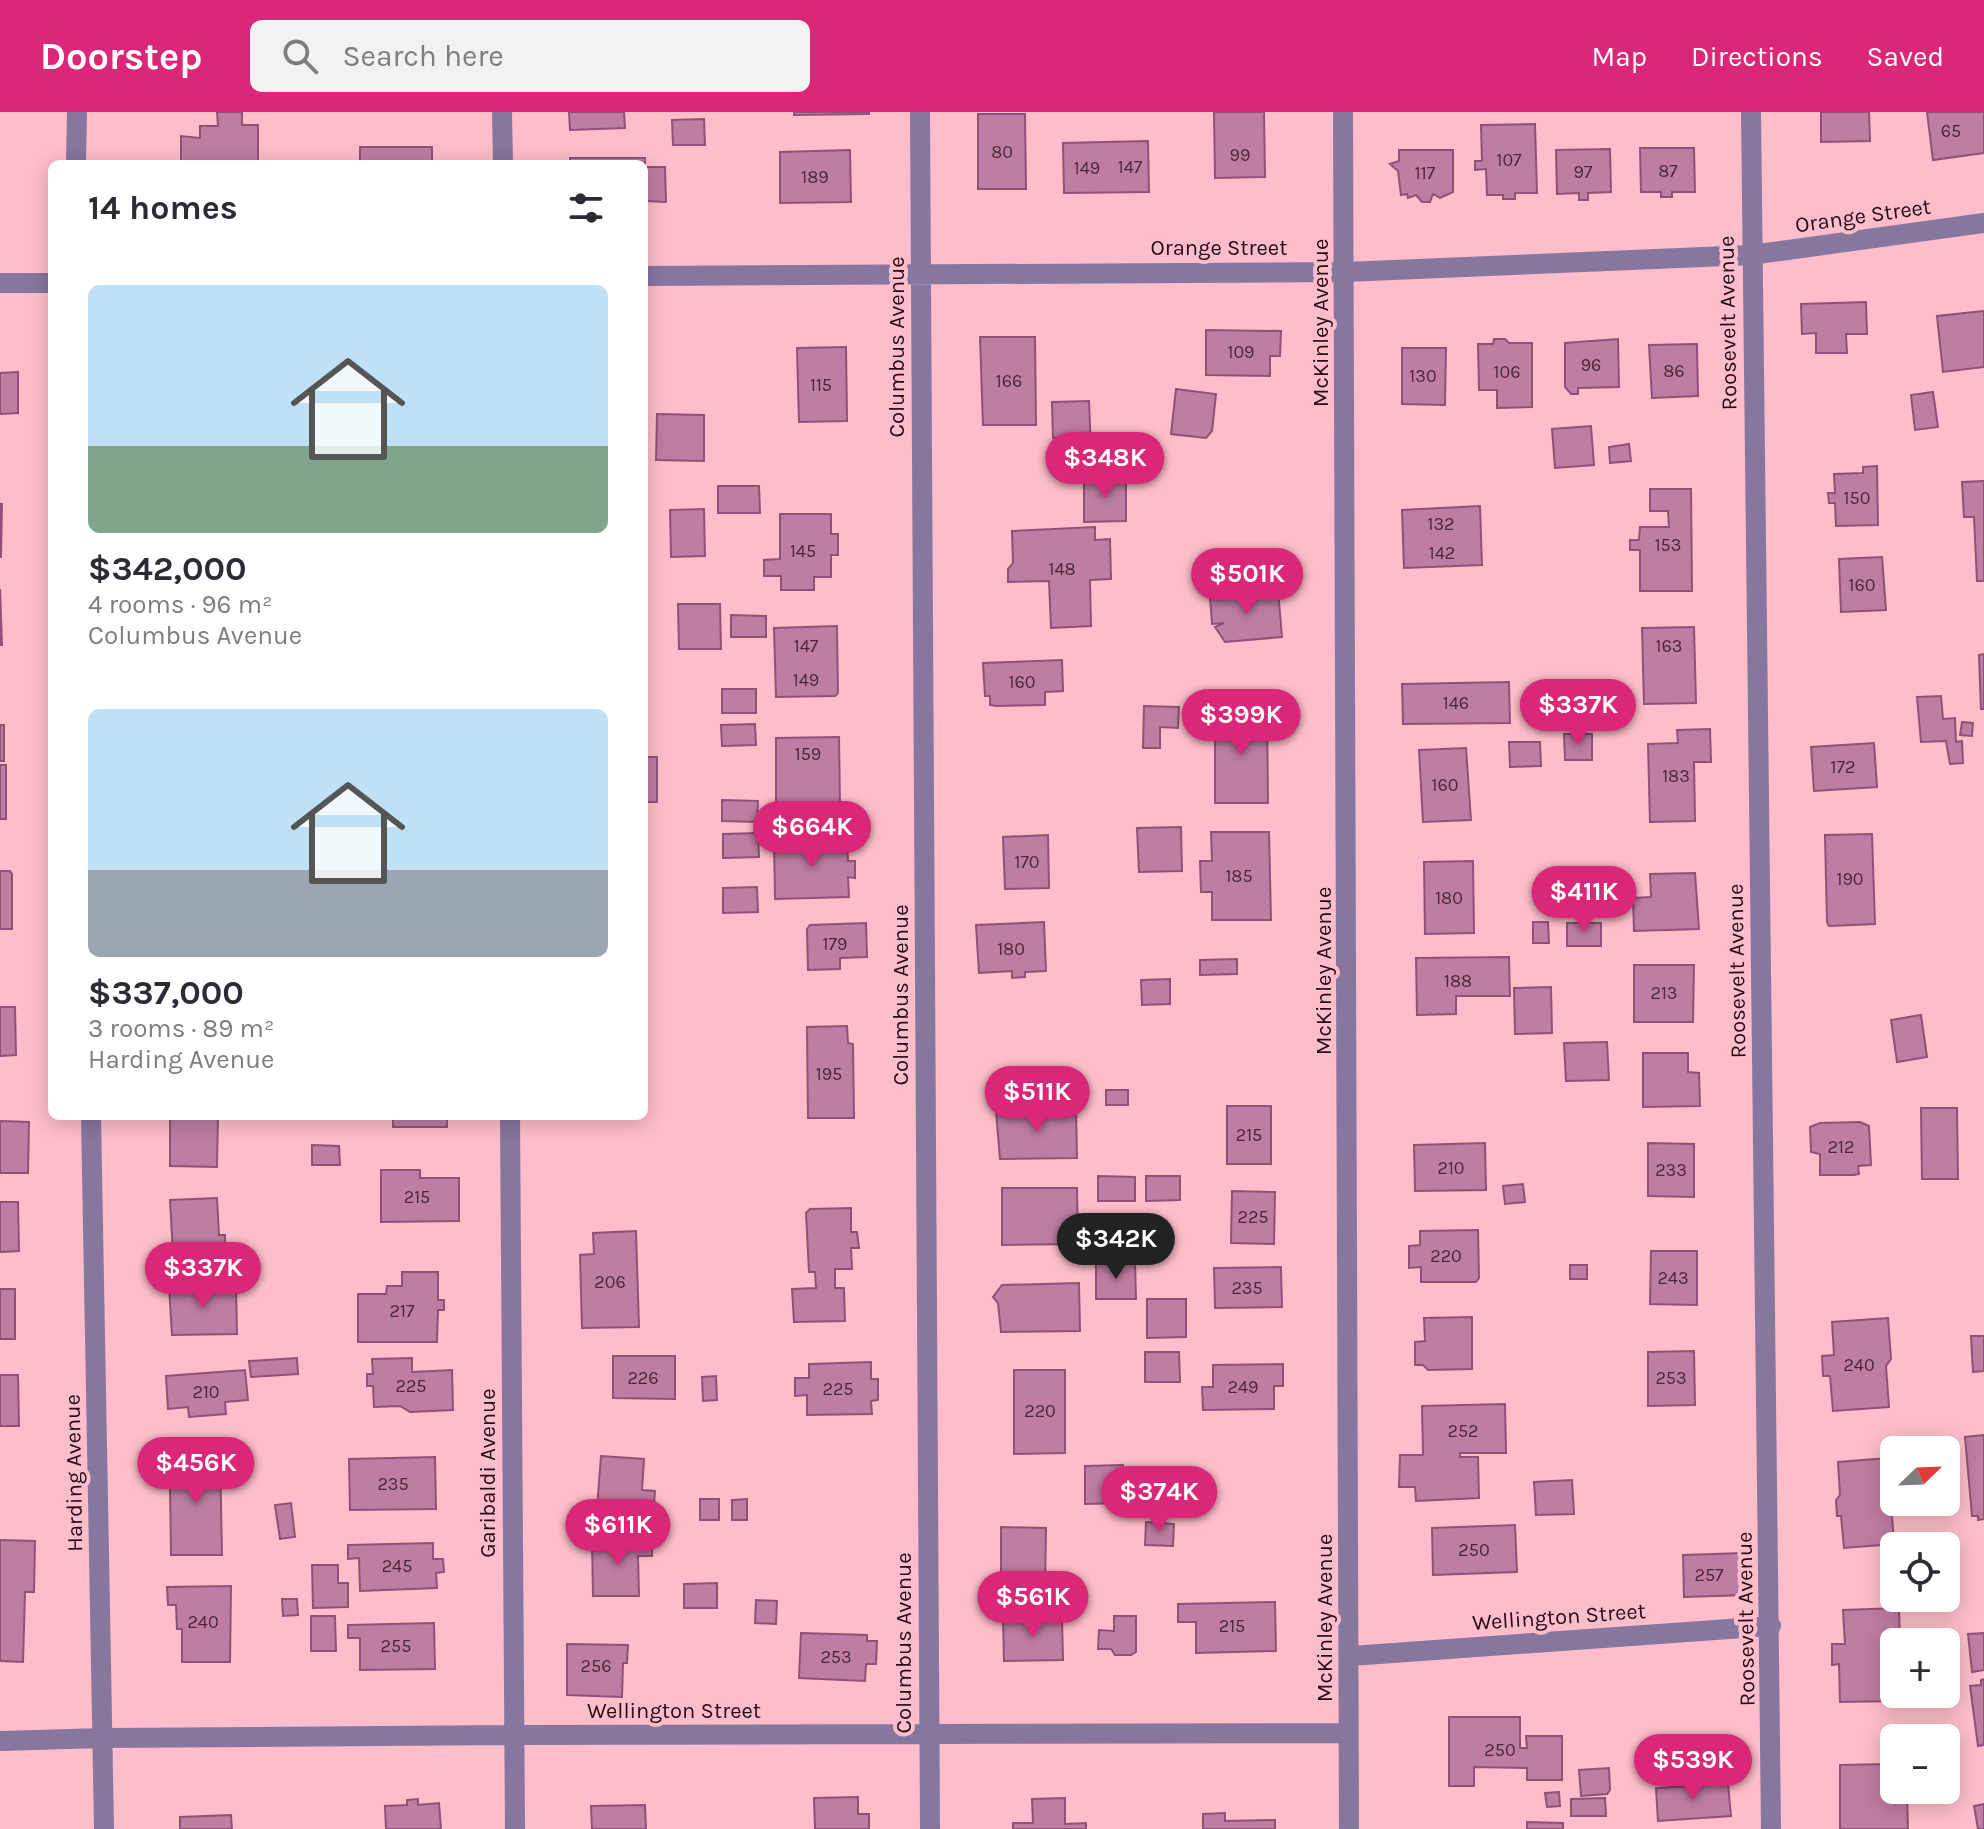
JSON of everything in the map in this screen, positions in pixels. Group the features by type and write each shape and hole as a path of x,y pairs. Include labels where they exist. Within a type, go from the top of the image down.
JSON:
{"street":[{"path":"76,160 77,112"},
{"path":"502,112 503,160"},
{"name":"Columbus Avenue","path":"920,112 930,1829"},
{"name":"McKinley Avenue","path":"1343,112 1351,1656 1349,1829"},
{"name":"Roosevelt Avenue","path":"1751,112 1771,1829"},
{"name":"Orange Street","path":"648,276 1345,272 1751,255 1984,223"},
{"path":"0,283 48,283"},
{"name":"Harding Avenue","path":"91,1120 104,1829"},
{"name":"Garibaldi Avenue","path":"510,1120 515,1829"},
{"name":"Wellington Street","path":"1351,1656 1771,1626"},
{"name":"Wellington Street","path":"0,1741 514,1735 1348,1733"}],"building":[{"path":"217,112 242,112 242,125 258,125 258,160 181,160 181,136 200,138 200,126 218,126"},
{"path":"569,112 624,112 625,128 570,130"},
{"path":"794,112 869,112 869,114 794,115"},
{"path":"1214,112 1264,112 1265,177 1215,178"},
{"path":"1821,112 1869,112 1870,141 1821,142"},
{"path":"1927,112 1984,112 1984,153 1933,160"},
{"path":"978,114 1025,114 1026,189 978,189"},
{"path":"704,119 705,145 673,145 672,120"},
{"path":"1535,124 1537,193 1515,193 1515,199 1487,195 1486,169 1475,170 1475,161 1482,161 1481,125"},
{"path":"1148,141 1149,192 1064,193 1063,143"},
{"path":"360,147 432,147 432,160 360,160"},
{"path":"1640,148 1694,148 1695,192 1672,192 1672,197 1661,197 1661,192 1641,192"},
{"path":"1610,149 1611,192 1588,193 1588,200 1579,200 1579,193 1557,194 1556,150"},
{"path":"850,150 851,202 780,203 780,152"},
{"path":"1399,150 1453,150 1453,192 1440,198 1433,194 1430,202 1422,202 1416,195 1408,198 1407,194 1401,195 1398,171 1390,164 1399,161"},
{"path":"570,158 645,158 645,160"},
{"path":"648,167 665,167 666,202 648,201"},
{"path":"1866,302 1867,334 1846,334 1847,353 1816,353 1816,333 1802,334 1801,304"},
{"path":"1984,311 1984,367 1943,372 1937,316"},
{"path":"1206,330 1281,331 1280,356 1270,356 1270,376 1206,375"},
{"path":"980,337 1035,337 1036,425 983,425"},
{"path":"1494,339 1505,339 1509,343 1532,343 1532,407 1497,408 1497,390 1479,390 1478,344 1493,344"},
{"path":"1618,339 1619,387 1578,388 1578,394 1571,394 1565,387 1565,343"},
{"path":"1697,344 1698,396 1652,398 1649,345"},
{"path":"846,347 847,421 799,422 797,348"},
{"path":"1402,348 1446,348 1445,405 1402,404"},
{"path":"18,372 18,413 0,414 0,373"},
{"path":"1176,389 1216,394 1212,431 1206,438 1171,434"},
{"path":"1933,392 1938,427 1915,430 1911,395"},
{"path":"1089,401 1091,450 1069,451 1068,437 1053,438 1052,402"},
{"path":"657,414 704,415 704,461 656,460"},
{"path":"1591,426 1594,465 1555,468 1552,429"},
{"path":"1629,444 1631,461 1610,463 1609,447"},
{"path":"1877,466 1878,525 1836,526 1835,503 1829,503 1828,493 1835,493 1834,474 1863,473 1863,467"},
{"path":"1126,478 1126,521 1084,522 1084,479"},
{"path":"1984,481 1984,581 1977,581 1974,517 1964,517 1962,482"},
{"path":"718,486 759,486 760,513 718,513"},
{"path":"1650,489 1691,489 1692,591 1640,591 1640,550 1630,550 1630,540 1639,540 1640,527 1669,527 1668,511 1650,511"},
{"path":"2,504 1,557 0,557"},
{"path":"1480,506 1482,565 1404,568 1402,510"},
{"path":"704,509 705,556 671,557 670,510"},
{"path":"780,514 831,514 831,534 838,534 838,555 831,555 831,577 814,577 814,590 781,590 781,576 764,576 764,560 780,559"},
{"path":"1095,527 1095,540 1110,539 1111,579 1090,580 1091,626 1051,628 1049,581 1008,582 1008,569 1013,563 1012,531"},
{"path":"1882,557 1886,610 1841,612 1839,559"},
{"path":"0,589 2,645 0,645"},
{"path":"1278,590 1282,637 1225,642 1215,627 1224,623 1212,624 1212,595"},
{"path":"678,604 720,604 721,649 679,649"},
{"path":"731,615 766,616 766,637 731,637"},
{"path":"837,626 838,693 835,696 776,697 774,628"},
{"path":"1694,627 1696,703 1644,704 1642,628"},
{"path":"1984,654 1984,709 1981,709 1979,655"},
{"path":"1062,660 1063,691 1045,692 1045,705 990,705 990,696 985,696 983,663"},
{"path":"1509,682 1510,723 1403,724 1402,684"},
{"path":"722,689 756,689 756,713 722,713"},
{"path":"1941,696 1943,719 1955,718 1956,742 1962,741 1963,763 1950,764 1946,741 1921,742 1917,697"},
{"path":"1144,706 1179,707 1178,728 1160,727 1160,748 1143,748"},
{"path":"1215,711 1267,711 1268,803 1215,803"},
{"path":"1962,722 1973,723 1972,736 1960,735"},
{"path":"755,724 756,745 722,746 721,725"},
{"path":"0,725 4,725 4,761 0,761"},
{"path":"1710,729 1711,762 1694,762 1695,821 1650,822 1648,744 1678,743 1677,730"},
{"path":"1564,734 1592,734 1592,760 1565,760"},
{"path":"839,737 840,805 776,805 776,738"},
{"path":"1509,742 1540,742 1541,766 1510,767"},
{"path":"1874,743 1877,787 1814,791 1811,747"},
{"path":"1466,748 1471,820 1423,822 1419,750"},
{"path":"648,757 657,757 657,802 648,802"},
{"path":"0,765 6,765 6,819 0,819"},
{"path":"722,800 758,801 757,822 722,821"},
{"path":"1181,827 1182,871 1139,872 1137,828"},
{"path":"1211,832 1269,832 1271,920 1212,920 1212,892 1201,892 1200,861 1212,861"},
{"path":"758,833 759,857 723,858 723,834"},
{"path":"1872,834 1875,924 1829,926 1825,835"},
{"path":"1048,835 1049,888 1005,889 1003,837"},
{"path":"847,839 848,861 855,861 855,878 848,877 849,897 775,899 774,841"},
{"path":"1473,861 1474,933 1425,934 1424,862"},
{"path":"0,871 10,871 12,874 12,929 0,929"},
{"path":"1695,873 1699,929 1634,931 1633,898 1651,897 1650,874"},
{"path":"757,887 758,912 723,913 723,888"},
{"path":"1044,922 1046,971 1025,972 1025,977 1012,978 1012,971 979,973 976,925"},
{"path":"1533,922 1548,922 1549,943 1533,943"},
{"path":"866,923 867,957 840,958 840,969 808,970 807,929 810,925"},
{"path":"1567,923 1601,923 1601,946 1567,946"},
{"path":"1509,957 1510,996 1456,996 1456,1014 1417,1015 1416,958"},
{"path":"1237,959 1237,974 1200,975 1200,960"},
{"path":"1634,965 1694,965 1693,1022 1634,1022"},
{"path":"1170,979 1170,1004 1142,1005 1141,980"},
{"path":"1551,987 1552,1033 1515,1034 1514,988"},
{"path":"0,1007 15,1007 16,1055 0,1056"},
{"path":"1921,1015 1927,1057 1897,1062 1891,1020"},
{"path":"847,1026 848,1043 853,1044 854,1118 808,1118 807,1027"},
{"path":"1607,1042 1609,1080 1566,1081 1564,1043"},
{"path":"1643,1053 1688,1053 1688,1072 1699,1073 1700,1106 1643,1107"},
{"path":"1106,1090 1128,1090 1128,1105 1106,1105"},
{"path":"1227,1106 1271,1106 1271,1164 1227,1164"},
{"path":"1921,1108 1957,1108 1958,1179 1922,1179"},
{"path":"1076,1109 1077,1158 1000,1159 996,1111"},
{"path":"170,1120 218,1120 217,1167 170,1166"},
{"path":"393,1120 447,1120 447,1127 393,1127"},
{"path":"0,1121 29,1122 28,1173 0,1173"},
{"path":"1860,1122 1869,1126 1871,1165 1858,1166 1859,1174 1854,1175 1820,1175 1820,1154 1811,1152 1810,1127 1820,1123"},
{"path":"1485,1143 1486,1190 1415,1191 1414,1145"},
{"path":"1648,1143 1694,1144 1694,1197 1648,1196"},
{"path":"312,1145 339,1146 340,1165 312,1165"},
{"path":"381,1170 420,1170 420,1178 459,1178 459,1221 381,1222"},
{"path":"1098,1176 1135,1177 1135,1201 1098,1201"},
{"path":"1146,1176 1180,1176 1180,1200 1146,1201"},
{"path":"1523,1184 1525,1202 1505,1204 1503,1186"},
{"path":"1002,1188 1077,1188 1078,1244 1002,1245"},
{"path":"1232,1191 1275,1192 1274,1244 1231,1243"},
{"path":"217,1198 219,1235 225,1235 225,1244 218,1252 173,1254 170,1200"},
{"path":"0,1202 18,1202 19,1251 0,1252"},
{"path":"851,1208 851,1232 857,1232 859,1248 851,1248 852,1269 835,1269 835,1288 844,1288 845,1321 794,1322 792,1289 816,1288 815,1272 809,1272 806,1213 810,1209"},
{"path":"1478,1230 1479,1278 1476,1282 1421,1282 1421,1267 1409,1268 1409,1246 1420,1245 1420,1231"},
{"path":"636,1231 639,1327 582,1328 580,1255 594,1254 593,1233"},
{"path":"1098,1232 1135,1232 1135,1256 1098,1256"},
{"path":"1651,1251 1697,1251 1697,1305 1650,1304"},
{"path":"1135,1262 1136,1299 1096,1299 1096,1263"},
{"path":"1570,1265 1587,1265 1587,1279 1570,1279"},
{"path":"1281,1267 1282,1307 1215,1308 1214,1268"},
{"path":"402,1272 438,1272 438,1300 444,1300 444,1310 438,1310 437,1342 358,1342 358,1294 386,1294 387,1286 402,1286"},
{"path":"1079,1283 1080,1331 1001,1332 998,1303 993,1297 1002,1285"},
{"path":"236,1286 237,1334 172,1335 169,1287"},
{"path":"0,1289 15,1289 15,1339 0,1339"},
{"path":"1147,1299 1186,1299 1186,1337 1147,1338"},
{"path":"1472,1317 1472,1369 1428,1370 1423,1365 1415,1365 1415,1342 1425,1341 1424,1318"},
{"path":"1888,1318 1891,1359 1886,1366 1889,1407 1833,1411 1830,1376 1823,1376 1822,1356 1834,1355 1832,1322"},
{"path":"1971,1336 1984,1336 1984,1371 1973,1372"},
{"path":"1694,1351 1695,1405 1648,1406 1648,1352"},
{"path":"1145,1352 1179,1352 1180,1382 1145,1382"},
{"path":"613,1356 675,1356 675,1399 613,1398"},
{"path":"297,1358 298,1374 251,1377 249,1361"},
{"path":"412,1358 412,1372 452,1370 453,1410 410,1412 400,1406 374,1407 373,1386 367,1386 367,1374 373,1374 372,1359"},
{"path":"871,1362 871,1379 878,1379 878,1400 871,1401 872,1414 807,1415 807,1395 795,1396 795,1378 809,1378 809,1364"},
{"path":"1283,1364 1283,1386 1274,1386 1274,1409 1203,1410 1202,1387 1213,1387 1213,1365"},
{"path":"245,1370 248,1400 225,1402 226,1414 189,1417 188,1407 168,1409 166,1376"},
{"path":"1014,1370 1065,1370 1065,1453 1014,1454"},
{"path":"0,1375 18,1375 19,1426 0,1426"},
{"path":"716,1376 717,1400 703,1401 702,1377"},
{"path":"1505,1404 1506,1453 1460,1453 1460,1457 1478,1457 1479,1498 1416,1501 1415,1487 1399,1487 1400,1455 1423,1455 1422,1406"},
{"path":"1984,1435 1984,1519 1978,1520 1978,1516 1972,1516 1965,1437"},
{"path":"174,1452 220,1452 222,1555 171,1555 170,1487 175,1487"},
{"path":"601,1456 644,1459 642,1490 655,1491 654,1504 641,1503 641,1511 597,1508"},
{"path":"435,1457 436,1509 350,1510 349,1459"},
{"path":"1880,1459 1880,1516 1892,1516 1893,1532 1880,1532 1880,1545 1844,1548 1841,1516 1837,1516 1836,1500 1840,1495 1838,1462"},
{"path":"1123,1465 1124,1503 1085,1504 1085,1466"},
{"path":"1572,1480 1574,1514 1536,1515 1534,1482"},
{"path":"700,1499 719,1499 719,1520 700,1520"},
{"path":"747,1499 747,1520 732,1520 732,1500"},
{"path":"291,1503 295,1537 280,1539 275,1505"},
{"path":"1146,1522 1174,1524 1173,1546 1145,1545"},
{"path":"1515,1525 1517,1572 1433,1575 1432,1528"},
{"path":"1001,1527 1046,1528 1045,1589 1001,1588"},
{"path":"0,1540 35,1541 34,1592 25,1592 23,1662 0,1661"},
{"path":"652,1541 652,1556 638,1556 639,1596 593,1596 592,1542"},
{"path":"433,1543 433,1559 443,1559 444,1572 436,1573 437,1588 360,1591 359,1558 348,1559 348,1545"},
{"path":"1744,1553 1747,1557 1748,1595 1684,1597 1683,1555"},
{"path":"312,1565 338,1565 338,1583 348,1583 348,1607 313,1608"},
{"path":"717,1583 717,1608 684,1608 684,1584"},
{"path":"231,1586 230,1662 182,1662 182,1629 177,1629 176,1605 168,1605 167,1587"},
{"path":"282,1599 297,1599 298,1615 283,1616"},
{"path":"756,1600 777,1601 776,1624 755,1623"},
{"path":"1275,1602 1276,1651 1196,1653 1196,1622 1178,1622 1178,1604"},
{"path":"1880,1609 1880,1612 1899,1612 1900,1628 1880,1628 1880,1701 1840,1702 1839,1664 1832,1665 1832,1644 1845,1644 1843,1610"},
{"path":"311,1616 335,1616 336,1651 311,1651"},
{"path":"1114,1616 1136,1616 1136,1652 1131,1655 1115,1655 1111,1649 1098,1649 1099,1630 1114,1631"},
{"path":"1003,1618 1062,1618 1063,1660 1004,1661"},
{"path":"434,1623 435,1669 360,1670 360,1638 348,1638 348,1625"},
{"path":"801,1633 867,1635 867,1641 877,1641 876,1664 866,1664 865,1681 799,1678"},
{"path":"1984,1633 1984,1670 1972,1672 1968,1634"},
{"path":"567,1644 628,1645 627,1663 623,1663 622,1697 567,1695"},
{"path":"1984,1679 1984,1745 1978,1746 1970,1686 1981,1685"},
{"path":"1449,1717 1520,1717 1520,1748 1527,1748 1526,1736 1562,1736 1562,1780 1527,1780 1527,1768 1474,1767 1474,1786 1449,1786"},
{"path":"1880,1764 1880,1804 1907,1804 1908,1829 1840,1829 1840,1765"},
{"path":"1609,1768 1610,1790 1607,1794 1581,1796 1579,1770"},
{"path":"1728,1784 1731,1816 1658,1821 1656,1788"},
{"path":"1559,1792 1560,1806 1547,1807 1545,1793"},
{"path":"858,1797 858,1814 869,1814 869,1829 815,1829 814,1798"},
{"path":"1065,1798 1065,1824 1086,1823 1086,1829 1013,1829 1013,1823 1033,1823 1032,1799"},
{"path":"1605,1798 1606,1816 1571,1816 1571,1799"},
{"path":"418,1799 418,1805 439,1803 441,1829 386,1829 385,1806 407,1805 407,1800"},
{"path":"1984,1804 1984,1829 1978,1829 1974,1806"},
{"path":"645,1805 646,1829 592,1829 591,1806"},
{"path":"1225,1813 1225,1821 1275,1820 1275,1829 1203,1829 1203,1814"},
{"path":"231,1815 232,1829 180,1829 180,1817"},
{"path":"1527,1822 1563,1823 1563,1829 1527,1829"}]}
